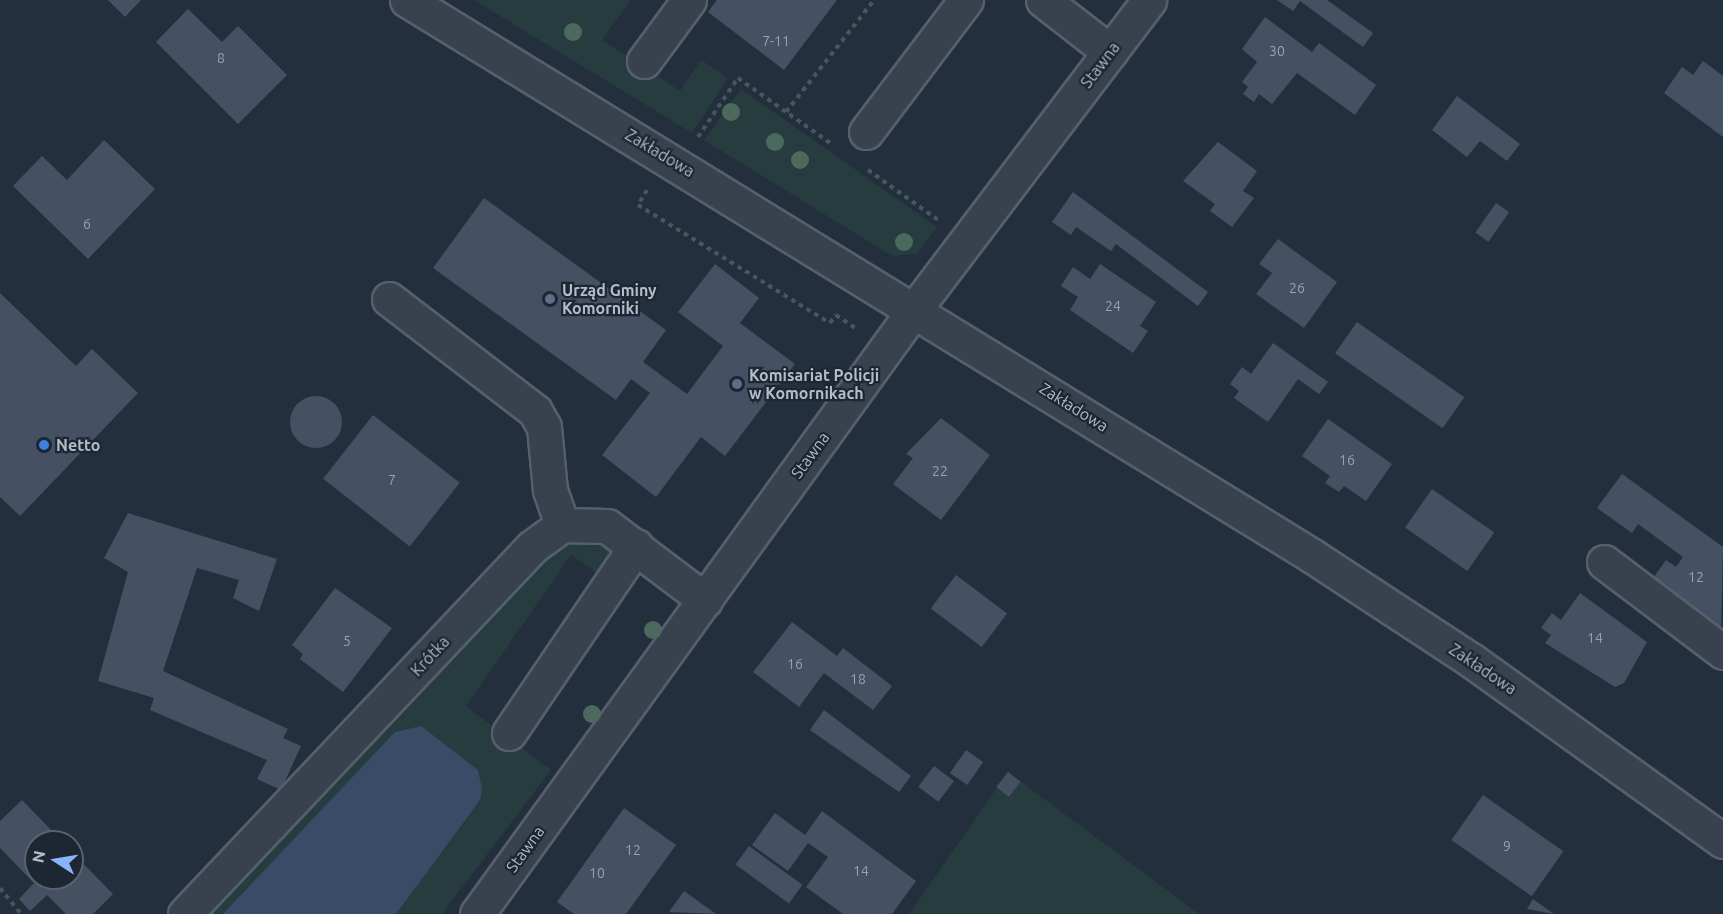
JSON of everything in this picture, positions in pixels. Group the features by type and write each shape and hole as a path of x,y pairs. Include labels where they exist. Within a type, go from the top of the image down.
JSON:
{"street":[{"name":"Zakładowa","path":"407,0 914,310 1414,622 1723,841"},
{"path":"644,61 689,0"},
{"path":"866,132 966,0"},
{"path":"1043,0 1110,52"},
{"name":"Stawna","path":"477,914 914,310 1149,0"},
{"path":"389,299 535,411 544,427 550,490 562,525 607,526 705,600"},
{"name":"Krótka","path":"185,914 532,547 562,525"},
{"path":"508,733 636,546"},
{"path":"1604,562 1723,652"}],"path":[{"path":"786,112 873,0"},
{"path":"699,136 738,78 833,146"},
{"path":"687,138 704,148"},
{"path":"862,166 947,227"},
{"path":"653,180 639,205 830,323 836,315 857,329"},
{"path":"0,888 21,914"}],"green space":[{"path":"474,0 631,0 602,40 680,91 701,60 728,78 692,133"},
{"path":"741,89 937,227 917,254 892,256 704,140"},
{"path":"578,539 604,544 613,555 600,575 571,555 466,706 551,770 442,914 207,914 547,555"},
{"path":"1008,772 1199,914 909,914"}],"water":[{"path":"421,726 478,770 482,789 480,800 396,914 223,914 395,732"}],"building":[{"path":"108,0 141,0 125,17"},
{"path":"717,0 837,0 784,70 708,12"},
{"path":"1277,0 1327,0 1373,33 1363,47 1300,1 1293,11"},
{"path":"188,9 222,42 238,26 287,75 238,124 156,42"},
{"path":"1265,17 1312,52 1319,43 1376,85 1355,115 1297,73 1272,104 1259,94 1254,102 1243,94 1248,87 1242,82 1257,62 1242,49"},
{"path":"1703,61 1723,76 1723,137 1664,93 1682,67 1693,75"},
{"path":"1457,96 1520,144 1507,161 1480,141 1467,157 1432,130"},
{"path":"104,140 155,189 88,259 13,186 42,156 67,180"},
{"path":"1218,142 1257,171 1243,191 1254,198 1232,227 1210,211 1215,204 1183,181"},
{"path":"1073,192 1208,292 1198,306 1116,244 1111,251 1076,227 1071,235 1052,222"},
{"path":"484,198 666,330 643,362 687,394 723,346 678,312 715,264 759,298 740,323 795,364 725,456 701,437 656,497 602,455 650,393 631,379 616,400 433,268"},
{"path":"1496,203 1509,212 1488,242 1475,232"},
{"path":"1278,239 1337,282 1304,328 1256,294 1272,273 1259,264"},
{"path":"1100,264 1156,302 1140,326 1148,331 1133,353 1070,310 1078,297 1061,286 1073,267 1090,279"},
{"name":"Netto","path":"0,293 76,366 92,349 138,393 20,516 0,497"},
{"path":"1357,322 1464,397 1443,428 1335,353"},
{"path":"1273,343 1328,382 1319,394 1298,379 1268,422 1234,398 1239,391 1230,384 1242,367 1251,374"},
{"path":"316,396 326,398 334,404 340,412 342,422 340,432 334,440 326,446 316,448 306,446 298,440 292,432 290,422 292,412 298,404 306,398"},
{"path":"373,415 460,483 410,547 323,479"},
{"path":"941,418 990,455 941,520 893,484 913,458 906,454"},
{"path":"1328,419 1392,464 1366,501 1344,486 1339,492 1325,483 1330,476 1302,456"},
{"path":"1622,474 1723,547 1721,631 1651,581 1666,560 1676,567 1683,557 1638,524 1632,533 1597,508"},
{"path":"1432,489 1494,533 1467,571 1405,528"},
{"path":"128,513 277,559 259,611 233,598 239,580 197,568 163,671 288,729 283,738 301,746 281,790 257,779 267,760 150,710 154,698 98,681 128,572 104,558"},
{"path":"956,575 1007,614 982,647 931,609"},
{"path":"335,588 392,628 343,692 300,659 303,654 292,645"},
{"path":"1580,593 1647,642 1624,683 1615,687 1545,643 1551,635 1541,628 1552,613 1561,620"},
{"path":"792,622 837,656 843,648 892,686 873,710 824,673 799,707 753,672"},
{"path":"824,710 911,776 899,792 810,730"},
{"path":"966,750 983,762 967,785 950,773"},
{"path":"934,766 954,781 938,802 918,787"},
{"path":"1008,772 1021,782 1009,797 996,787"},
{"path":"1483,795 1563,851 1532,896 1451,840"},
{"path":"22,800 51,830 24,830 24,873 0,848 0,821"},
{"path":"624,808 676,845 626,914 574,914 557,902"},
{"path":"822,811 916,881 892,914 843,914 806,887 828,857 808,843 788,871 752,845 775,813 805,835"},
{"path":"749,846 802,885 789,903 735,865"},
{"path":"84,864 113,894 93,914 66,914 47,895 30,911 19,899 27,890 84,890"},
{"path":"684,891 716,914 669,912"},
{"path":"1533,899 1554,914 1527,909"}],"place":[{"name":"Urząd Gminy Komorniki","path":"550,299"},
{"name":"Komisariat Policji w Komornikach","path":"737,384"},
{"name":"Netto","path":"44,445"}]}
